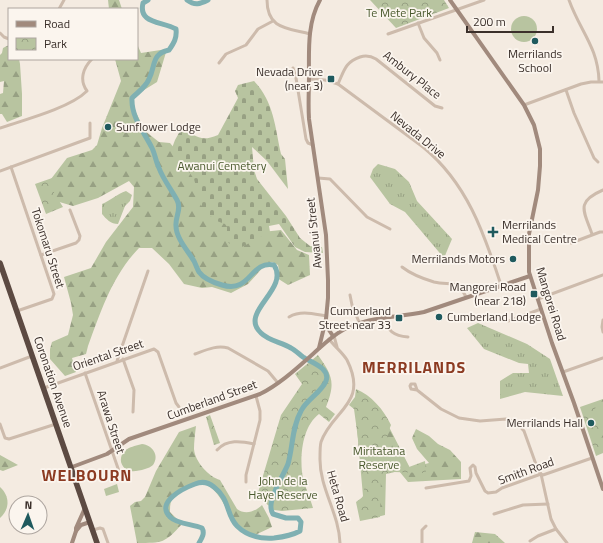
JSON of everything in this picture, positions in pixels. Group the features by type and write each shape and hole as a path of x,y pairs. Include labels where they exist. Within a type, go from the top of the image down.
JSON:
{"highway":[{"name":"Coronation Avenue","path":"0,263 72,467 97,543"}],"main road":[{"name":"Awanui Street","path":"320,0 310,34 308,110 326,242 328,289 326,317 327,327 334,336"},
{"name":"Mangorei Road","path":"450,0 524,105 534,125 540,158 538,190 529,234 528,268 592,458 601,476 603,489"},
{"name":"Cumberland Street","path":"72,467 102,457 129,439 256,396 278,383 334,336 344,329 359,322 424,312 530,276"},
{"name":"Awanui Street","path":"319,348 326,317"},
{"path":"322,332 329,340"},
{"path":"72,543 76,528 85,507"},
{"path":"79,520 89,519"},
{"path":"76,531 89,519"}],"street":[{"path":"268,0 268,13 273,21 283,28 310,34"},
{"path":"388,34 484,0"},
{"path":"569,0 574,15 595,54 599,81"},
{"path":"220,62 226,54 246,45 258,29 273,21"},
{"path":"418,23 424,38 437,53 440,60"},
{"name":"Ambury Place","path":"338,84 351,61 364,56 369,56 376,59 435,106 442,108"},
{"path":"0,128 66,105 84,94 87,91 83,82 84,68 91,60"},
{"name":"Awanui Street","path":"293,68 306,138 308,143 313,145"},
{"name":"Nevada Drive","path":"309,79 325,80 338,84 423,147 452,176 473,209 501,285"},
{"path":"524,105 586,83 599,81 603,82"},
{"path":"566,90 574,113 594,158 598,162"},
{"path":"0,171 90,138 90,123"},
{"name":"Tokomaru Street","path":"11,167 54,296 52,299 17,311"},
{"path":"318,178 330,179 366,217 390,229"},
{"path":"592,234 584,213 584,207 589,197 603,190"},
{"path":"41,255 76,243 79,240 80,236 70,210"},
{"path":"571,243 592,234 603,232"},
{"path":"402,267 407,271 433,282 455,285 461,289 466,297"},
{"path":"117,361 148,271"},
{"path":"538,299 603,275"},
{"path":"350,296 359,322"},
{"path":"508,320 541,309"},
{"path":"289,317 296,313 326,317"},
{"path":"384,317 390,331 398,336 408,337"},
{"path":"603,320 603,332"},
{"name":"Heta Road","path":"334,336 337,347"},
{"name":"Heta Road","path":"329,340 337,347 347,360 353,379 353,390 350,401 326,432 321,443 321,471 326,494 337,523 340,543"},
{"path":"195,354 212,348 228,348 268,371 278,383"},
{"name":"Oriental Street","path":"44,388 117,361 156,349 176,403 179,407"},
{"path":"0,368 33,356"},
{"path":"562,372 603,358"},
{"path":"123,359 134,390 133,412"},
{"name":"Arawa Street","path":"85,373 120,477"},
{"path":"417,390 441,409 460,418 480,421 506,419 516,422 524,431 540,474 551,519 556,529 567,543"},
{"path":"246,482 246,475 260,416 256,396"},
{"path":"0,424 5,438 8,440 56,424"},
{"path":"217,450 220,446 239,441 254,444"},
{"name":"Smith Road","path":"426,488 469,481 471,476 470,468 473,465 476,467 476,473 484,490 488,493 496,492 502,488 540,474 543,475 592,458"},
{"path":"494,514 522,505 548,504"},
{"path":"422,543 422,530 426,526"},
{"path":"93,530 100,528 103,529 108,543"},
{"path":"530,542 538,536 556,529"}],"green space":[{"path":"108,0 119,0 122,8 109,8"},
{"name":"Te Mete Park","path":"370,0 444,0 449,8 396,28"},
{"path":"524,16 533,20 537,29 533,38 524,42 515,38 511,29 515,20"},
{"path":"8,46 8,60 19,60 22,94 22,116 7,122 2,114 0,114 0,94 3,93 4,81 0,82 0,55 3,48"},
{"path":"138,46 141,53 167,49 157,82 136,95 134,99 134,108 145,131 159,142 170,143 192,169 262,232 281,230 297,250 309,255 310,275 288,285 277,278 279,270 278,265 272,262 267,263 248,284 231,293 212,287 202,288 184,284 169,264 152,248 139,248 121,270 108,294 86,354 72,358 76,372 65,376 50,359 52,342 68,335 73,315 64,277 91,268 106,242 133,207 134,187 129,181 98,198 73,206 56,201 51,191 51,179 67,158 92,150 97,145 102,128 121,81 115,60 138,60"},
{"name":"Awanui Cemetery","path":"254,81 266,97 273,115 281,154 285,159 288,189 267,161 252,147 254,170 257,179 286,216 300,238 310,246 322,247 323,253 305,252 295,247 279,224 269,226 270,232 240,248 230,244 227,241 227,227 225,224 214,220 201,205 194,179 172,148 180,131 201,138 218,135 238,98 235,91 238,85"},
{"path":"378,164 395,169 409,182 417,201 452,239 444,258 405,212 390,204 370,177 373,169"},
{"path":"55,177 54,193 63,207 46,214 35,184"},
{"path":"126,191 132,195 130,201 125,206 118,224 113,223 102,214 102,204"},
{"path":"478,323 527,344 550,359 563,396 525,392 500,399 500,381 513,373 529,373 528,364 519,363 484,349 467,328"},
{"name":"John de la Haye Reserve","path":"318,355 327,368 332,385 326,407 335,414 329,422 319,414 314,419 309,425 302,448 302,472 313,508 282,511 274,510 257,496 281,415 302,384 295,374"},
{"name":"Miritatana Reserve","path":"356,389 372,399 388,419 391,425 387,435 388,444 398,448 409,467 425,461 426,473 394,472 381,474 380,517 360,521 356,502 364,496 364,483 354,409 349,405 355,397"},
{"path":"603,399 603,453 596,456 580,407"},
{"path":"603,405 603,433 595,408"},
{"path":"355,407 386,421 410,468 429,463 417,449 412,438 416,429 429,436 438,444 450,450 461,462 461,479 408,482 399,471 386,474 385,515 373,518 358,504 363,496"},
{"path":"210,415 220,443 214,445 206,417"},
{"path":"196,426 194,449 197,459 203,468 211,476 220,480 237,509 240,511 250,512 262,505 272,527 251,537 236,523 213,489 200,483 182,490 172,499 170,504 170,512 182,524 171,535 163,541 153,543 137,543 130,506 135,502 141,501 145,497 156,471 179,432"},
{"path":"142,444 149,446 154,451 156,458 153,465 138,471 125,469 121,462 122,454 131,447"},
{"path":"0,455 18,465 3,471 0,470"},
{"path":"117,484 119,492 106,496 104,489"},
{"path":"0,487 6,494 8,502 6,511 0,518"},
{"path":"475,532 495,534 505,543 472,543"}],"waterway":[{"path":"148,0 143,3 142,10 144,15 152,21 176,29 176,38 169,50 159,54 157,57 148,82 132,98 132,105 136,118 152,148 161,172 177,200 179,210 176,219 176,226 180,240 194,261 198,271 204,277 222,285 232,287 239,285 260,267 274,265 277,274 275,283 271,292 259,309 256,317 256,325 264,336 296,351 323,369 327,376 324,385 307,403 298,417 294,430 288,464 271,502 273,514 286,518 298,518 301,522 300,531 284,537 274,538 264,538 249,534 237,526 234,522 223,497 219,492 209,484 200,482 178,492 168,501 166,506 166,511 173,519 181,523 202,528 203,534 199,543"},
{"path":"187,0 198,4 208,0"}],"place":[{"name":"Merrilands School","path":"535,41"},
{"name":"Nevada Drive (near 3)","path":"331,79"},
{"name":"Sunflower Lodge","path":"108,127"},
{"name":"Merrilands Medical Centre","path":"493,232"},
{"name":"Merrilands Motors","path":"513,259"},
{"name":"Mangorei Road (near 218)","path":"534,294"},
{"name":"Cumberland Lodge","path":"439,317"},
{"name":"Cumberland Street near 33","path":"399,318"},
{"name":"Merrilands Hall","path":"591,423"}],"district":[{"name":"MERRILANDS","path":"414,367"},
{"name":"WELBOURN","path":"87,475"}]}
